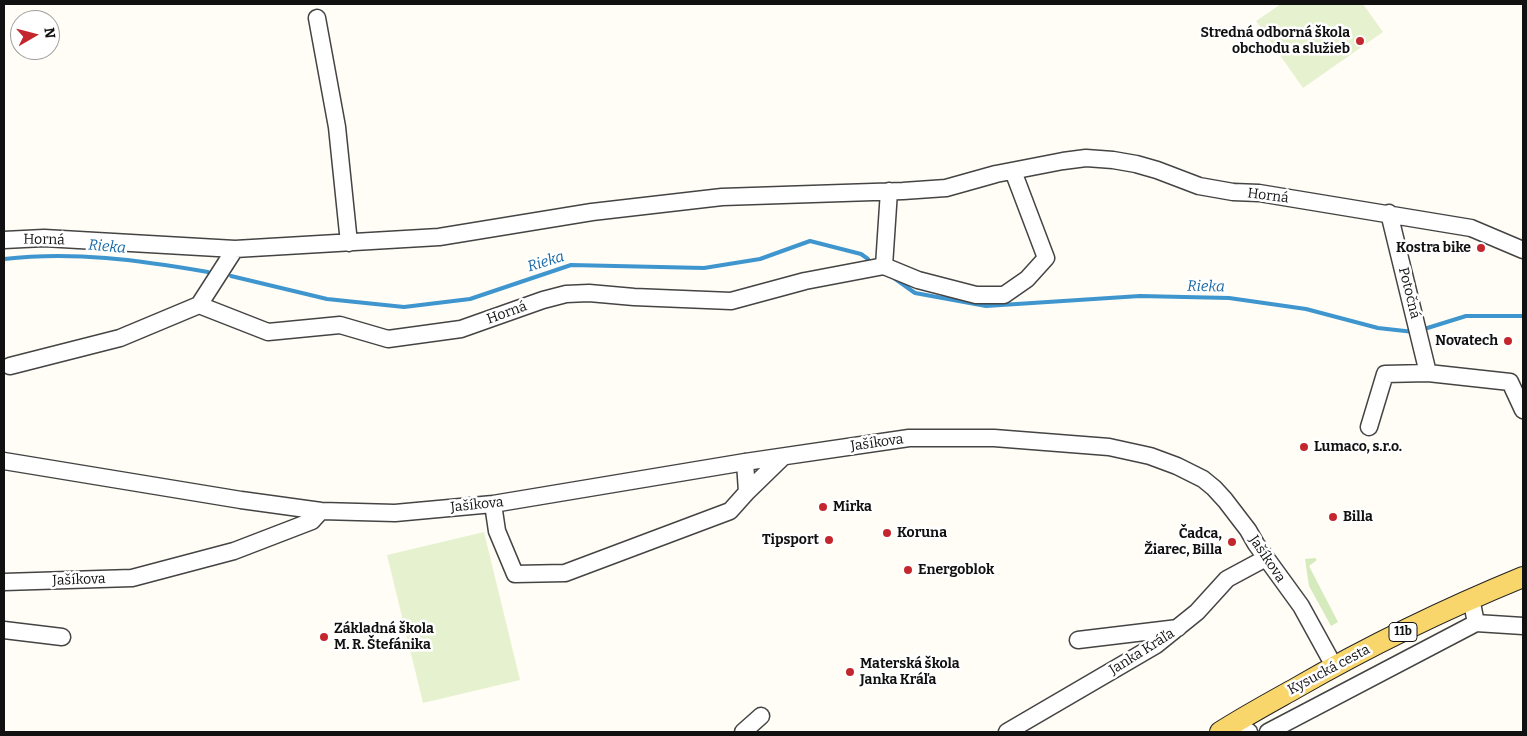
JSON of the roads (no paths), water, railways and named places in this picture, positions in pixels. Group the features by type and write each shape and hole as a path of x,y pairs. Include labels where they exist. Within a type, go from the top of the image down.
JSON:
{"main road":[{"name":"Kysucká cesta","path":"1235,729 1334,666 1471,598 1523,578"}],"street":[{"path":"317,18 337,127 348,243"},
{"name":"Horná","path":"4,240 44,238 235,249 440,237 592,212 722,197 946,188 1013,171 1086,158 1113,160 1157,170 1198,186 1233,192 1259,193 1471,228 1523,250"},
{"path":"889,190 884,266 918,280 976,295 1004,295 1027,279 1046,258 1013,171"},
{"name":"Potočná","path":"1389,214 1428,373"},
{"path":"10,366 120,338 199,306 235,249"},
{"name":"Horná","path":"199,306 268,332 340,325 388,339 460,329 543,300 566,294 589,292 634,297 731,301 805,281 884,266"},
{"path":"1370,427 1385,374 1428,373 1510,382 1523,410"},
{"name":"Jašíkova","path":"4,461 321,511 395,513 493,504 745,462 910,438 994,438 1086,444 1130,451 1177,466 1209,484 1225,500 1301,606 1334,666"},
{"path":"493,504 498,531 515,574 565,573 730,511 783,457"},
{"path":"745,462 747,492"},
{"name":"Jašíkova","path":"4,582 132,578 234,551 312,521 321,511"},
{"name":"Janka Kráľa","path":"1006,732 1156,645 1197,612 1227,579 1266,558"},
{"path":"1471,598 1476,623"},
{"path":"1268,732 1476,623 1523,626"},
{"path":"1078,640 1178,628"},
{"path":"4,630 62,637"},
{"path":"743,732 761,716"}],"waterway":[{"name":"Rieka","path":"231,276 327,299 404,307 470,299 571,265 704,268 760,259 810,241 861,254 868,259"},
{"name":"Rieka","path":"4,259 81,256 157,264 208,272"},
{"name":"Rieka","path":"894,278 915,293 986,306 1140,296 1229,298 1306,309 1378,328 1414,332"},
{"name":"Rieka","path":"1421,330 1466,316 1523,316"}],"place":[{"name":"Stredná odborná škola obchodu a služieb","path":"1360,41"},
{"name":"Kostra bike","path":"1481,248"},
{"name":"Novatech","path":"1508,341"},
{"name":"Lumaco, s.r.o.","path":"1304,447"},
{"name":"Mirka","path":"823,507"},
{"name":"Billa","path":"1333,517"},
{"name":"Koruna","path":"887,533"},
{"name":"Tipsport","path":"829,540"},
{"name":"Čadca, Žiarec, Billa","path":"1232,542"},
{"name":"Energoblok","path":"908,570"},
{"name":"Základná škola M. R. Štefánika","path":"324,637"},
{"name":"Materská škola Janka Kráľa","path":"850,672"}]}
